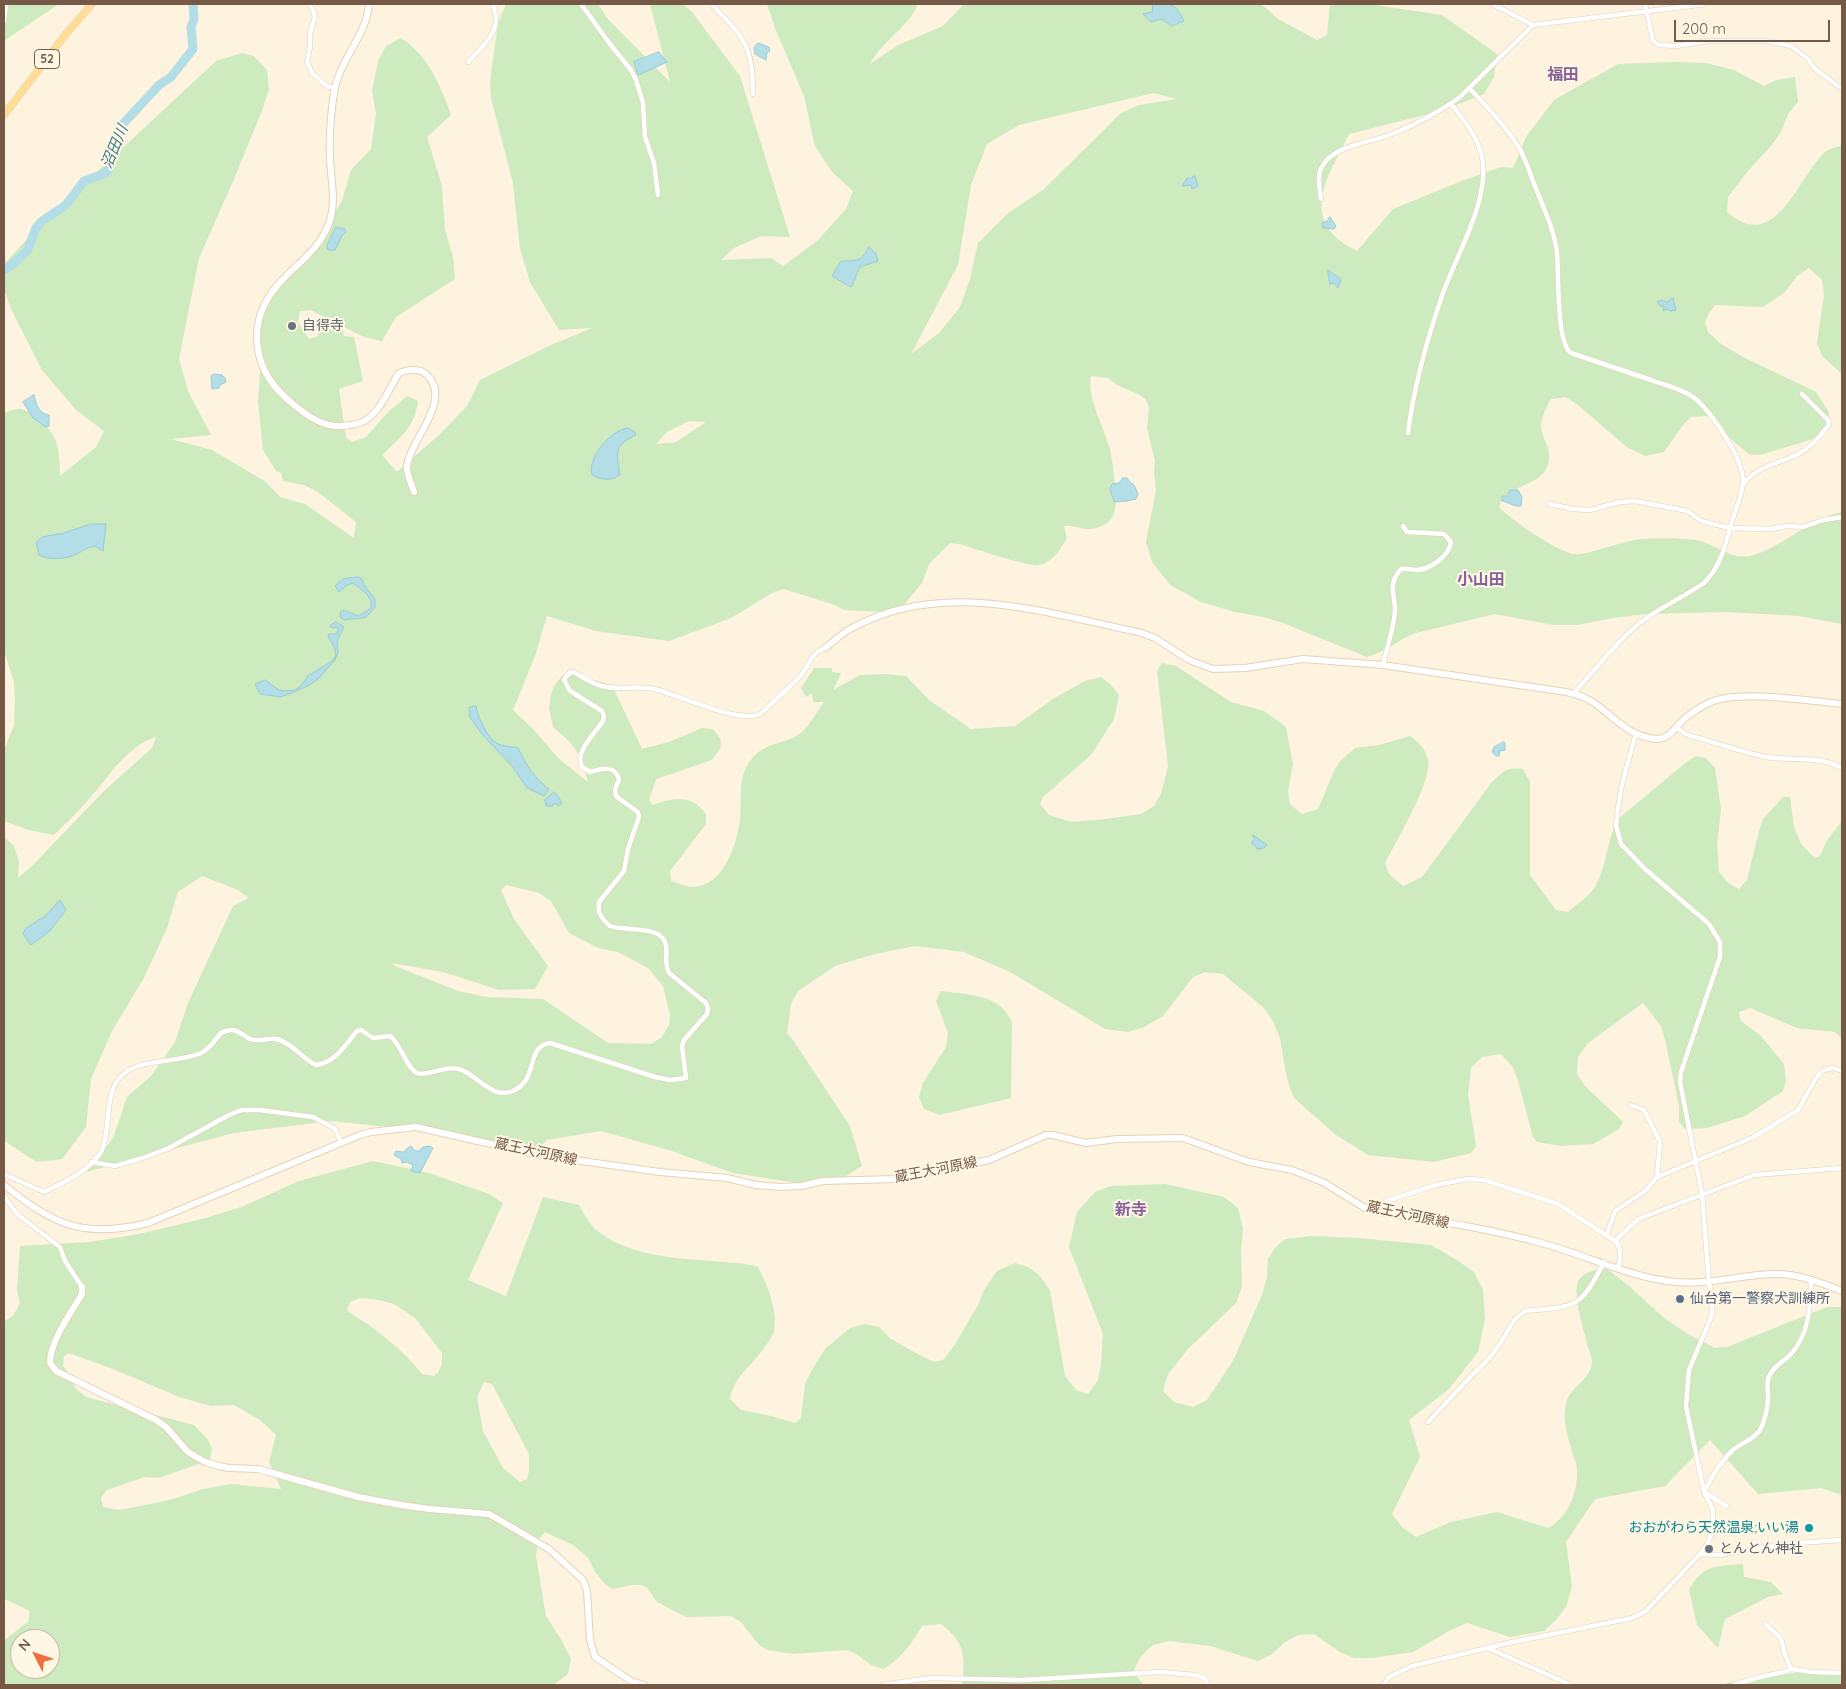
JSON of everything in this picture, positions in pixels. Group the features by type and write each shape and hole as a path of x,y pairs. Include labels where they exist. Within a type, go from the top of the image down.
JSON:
{"main road":[{"name":"52","path":"4,115 66,34 92,4"}],"street":[{"path":"4,21 6,4"},
{"path":"309,4 315,17 310,33 308,62 312,72 328,87 335,87"},
{"path":"369,4 368,14 361,31 343,62 335,87 330,158 333,192 331,218 325,234 316,248 276,286 267,300 260,318 256,339 259,357 266,375 277,390 296,407 316,420 337,426 364,422 375,413 399,373 417,369 427,375 433,384 435,392 431,413 412,451 407,467 414,492"},
{"path":"468,62 492,33 496,25 493,4"},
{"path":"581,4 631,70 636,80 643,103 645,138 654,163 658,195"},
{"path":"711,4 731,24 747,48 751,58 753,73 753,94"},
{"path":"1492,4 1533,25 1706,4"},
{"path":"1645,4 1653,40 1659,45 1676,46 1708,41 1767,41 1791,46 1808,59 1815,70 1842,89"},
{"path":"1321,199 1319,173 1322,165 1332,155 1390,135 1451,104 1533,25"},
{"path":"1469,88 1516,142 1523,154 1549,222 1557,254 1561,328 1566,350 1691,395 1710,415 1728,440 1741,467 1743,484 1722,554 1710,578 1639,624 1619,642 1574,694"},
{"path":"1408,433 1419,372 1427,343 1443,293 1476,211 1483,176 1483,163 1475,139 1451,104"},
{"path":"1743,484 1756,472 1803,451 1829,425 1828,420 1802,394"},
{"path":"1549,504 1590,510 1620,502 1634,502 1688,511 1701,520 1730,528 1770,530 1786,526 1802,526 1842,517"},
{"path":"1383,665 1396,611 1392,587 1395,575 1400,569 1417,570 1432,564 1450,548 1451,542 1444,534 1407,532 1403,526"},
{"path":"4,1174 44,1192 76,1176 101,1151 113,1090 117,1080 126,1071 203,1052 225,1031 241,1032 250,1040 276,1038 291,1046 316,1065 327,1064 357,1031 361,1030 373,1038 390,1036 399,1045 412,1069 417,1073 423,1074 447,1068 460,1069 487,1088 508,1093 521,1086 527,1078 536,1050 544,1043 550,1043 656,1077 670,1080 686,1078 682,1046 684,1040 707,1014 708,1008 706,1003 669,973 666,967 665,942 662,937 646,930 610,926 600,914 599,902 624,871 628,850 639,817 638,812 616,796 614,790 620,779 617,773 604,767 590,772 582,767 580,763 582,751 603,721 604,716 602,711 570,691 564,680 570,672 574,672 601,686 657,689 685,700 738,716 754,716 762,714 789,689 802,674 808,660 848,630 883,615 925,604 972,601 1011,606 1142,633 1162,642 1189,660 1213,669 1245,668 1303,659 1383,665 1574,694 1597,704 1621,726 1656,739 1670,734 1695,710 1710,702 1728,698 1765,697 1842,704"},
{"path":"1676,727 1687,735 1766,757 1820,760 1831,762 1842,768"},
{"path":"1384,1685 1390,1677 1404,1669 1488,1648 1632,1618 1646,1611 1700,1554 1708,1543 1713,1528 1713,1510 1704,1492 1688,1420 1686,1390 1688,1370 1712,1315 1702,1194 1697,1160 1680,1082 1714,978 1721,949 1716,933 1709,924 1644,868 1622,844 1616,824 1618,808 1622,784 1636,733"},
{"path":"1606,1236 1615,1211 1645,1191 1657,1177 1754,1137 1798,1110 1821,1072 1834,1068 1842,1071"},
{"path":"1631,1105 1644,1110 1660,1142 1657,1177"},
{"path":"91,1162 115,1166 140,1159 176,1145 229,1115 242,1110 260,1110 313,1117 334,1128 342,1143"},
{"name":"蔵王大河原線","path":"4,1186 42,1213 65,1224 104,1230 127,1228 148,1223 371,1132 416,1127 539,1155 660,1172 727,1178 756,1185 780,1187 802,1186 823,1181 896,1180 989,1160 1046,1135 1086,1143 1117,1139 1183,1138 1248,1162 1292,1170 1323,1182 1365,1208 1514,1236 1571,1251 1644,1276 1668,1281 1709,1283 1762,1274 1779,1274 1811,1280 1842,1291"},
{"path":"1618,1244 1638,1219 1754,1175 1842,1168"},
{"path":"1380,1212 1386,1201 1409,1192 1436,1185 1477,1179 1518,1190 1558,1204 1618,1244 1621,1254 1618,1268"},
{"path":"4,1196 17,1214 60,1247 65,1261 82,1288 82,1294 56,1340 50,1356 50,1363 56,1371 156,1420 166,1427 188,1452 205,1462 230,1468 258,1469 371,1499 430,1510 489,1514 549,1549 583,1580 586,1591 590,1640 596,1657 631,1681 644,1685"},
{"path":"1428,1422 1498,1348 1513,1322 1522,1313 1574,1304 1582,1299 1590,1290 1604,1262"},
{"path":"1704,1492 1721,1463 1733,1450 1759,1431 1765,1417 1768,1398 1767,1380 1770,1374 1789,1356 1804,1335 1810,1310 1811,1280"},
{"path":"1704,1492 1727,1506"},
{"path":"1700,1554 1720,1555 1783,1544 1842,1540"},
{"path":"1765,1624 1781,1638 1791,1669"},
{"path":"1488,1648 1571,1685"},
{"path":"1734,1685 1791,1669 1842,1673"},
{"path":"883,1685 930,1678 1022,1680 1161,1672 1195,1675 1204,1678 1209,1685"}],"green space":[{"path":"4,4 59,4 4,41"},
{"path":"506,4 598,4 607,18 670,82 650,4 683,4 692,12 740,76 790,237 761,236 734,248 721,260 771,258 783,266 817,241 846,209 853,191 832,172 815,146 804,96 775,28 767,4 918,4 914,13 881,48 870,64 898,45 943,26 964,4 1261,4 1278,19 1317,40 1327,35 1330,4 1368,4 1442,15 1497,54 1494,77 1484,94 1444,110 1349,134 1325,187 1322,200 1322,214 1327,226 1337,238 1357,251 1393,209 1501,167 1513,168 1526,137 1554,100 1618,64 1706,63 1734,70 1764,86 1776,80 1795,77 1798,102 1788,114 1782,130 1772,145 1747,172 1728,197 1727,212 1744,223 1759,224 1772,219 1784,208 1825,152 1842,145 1842,374 1822,356 1817,343 1824,295 1822,280 1809,268 1797,276 1784,293 1763,307 1715,305 1705,322 1708,332 1720,343 1741,356 1816,392 1829,412 1826,429 1813,439 1760,455 1749,454 1727,436 1712,418 1705,416 1691,417 1664,452 1646,456 1628,448 1566,397 1551,399 1544,413 1541,425 1549,451 1547,467 1537,479 1508,494 1502,500 1499,507 1513,520 1544,541 1572,554 1595,551 1635,540 1669,538 1696,540 1743,557 1774,547 1818,520 1842,512 1842,624 1799,616 1726,612 1646,614 1577,625 1553,625 1495,614 1416,633 1367,657 1283,623 1201,602 1170,585 1152,562 1146,542 1156,490 1155,461 1147,428 1149,407 1146,400 1140,395 1117,385 1108,378 1091,376 1094,406 1112,458 1116,493 1114,514 1106,524 1100,527 1088,529 1064,526 1067,538 1049,561 1033,565 950,543 929,564 922,583 902,607 883,612 844,610 835,605 784,589 774,592 731,618 669,641 596,631 547,616 535,656 513,710 533,729 559,759 588,782 582,759 570,742 553,727 549,708 551,695 554,686 562,676 576,675 612,685 642,749 669,742 702,728 713,729 720,738 721,747 712,760 656,779 649,800 653,805 675,799 688,800 695,803 706,814 706,824 670,871 671,881 693,887 704,885 713,879 721,872 727,862 736,840 740,819 742,778 752,758 764,749 791,739 801,733 824,702 813,702 812,693 806,697 801,688 814,668 832,668 832,672 841,673 833,690 860,675 884,674 906,676 929,700 971,729 1015,726 1053,699 1085,681 1101,677 1119,695 1114,719 1091,755 1043,797 1040,804 1049,815 1072,822 1141,814 1154,806 1161,794 1168,766 1157,671 1162,663 1176,666 1231,702 1264,711 1286,727 1293,764 1288,791 1290,804 1302,814 1318,809 1340,761 1355,748 1379,745 1410,736 1424,749 1428,760 1428,770 1419,796 1385,863 1389,874 1403,886 1422,877 1496,778 1509,769 1523,769 1530,782 1530,875 1556,910 1568,912 1587,896 1596,885 1603,869 1617,820 1684,764 1696,756 1706,758 1715,768 1721,810 1717,844 1719,872 1728,883 1739,889 1747,880 1763,819 1783,797 1790,797 1794,827 1801,844 1815,858 1820,856 1827,840 1842,821 1842,1039 1835,1032 1797,1028 1750,1008 1739,1012 1741,1021 1761,1036 1784,1064 1786,1080 1783,1091 1745,1116 1707,1128 1685,1129 1679,1122 1679,1106 1661,1026 1643,1003 1588,1043 1578,1057 1577,1074 1585,1086 1623,1122 1619,1129 1593,1144 1561,1146 1537,1142 1533,1137 1517,1077 1512,1066 1501,1054 1482,1057 1471,1068 1468,1095 1476,1146 1471,1153 1434,1162 1368,1155 1336,1135 1294,1098 1287,1079 1280,1038 1273,1021 1264,1008 1223,974 1205,972 1193,977 1163,1016 1144,1027 1128,1032 1105,1029 1010,972 964,952 916,946 875,954 835,966 798,991 791,1004 787,1033 850,1126 862,1166 833,1184 804,1184 733,1173 672,1151 601,1131 547,1140 533,1155 417,1130 331,1121 234,1133 86,1172 113,1138 127,1097 152,1075 175,1042 188,1003 233,906 249,898 236,889 202,876 178,892 167,928 144,978 112,1031 91,1079 86,1127 62,1159 37,1162 4,1141 4,836 14,846 19,862 18,878 32,866 105,790 152,748 156,737 145,741 127,755 85,804 54,835 29,830 4,821 4,750 14,725 15,702 14,682 4,651 4,413 17,409 28,411 50,430 57,443 60,476 96,447 104,431 76,410 42,370 12,311 4,290 4,264 44,221 216,61 242,53 254,56 267,70 269,89 234,179 199,258 179,359 188,391 211,435 171,439 212,450 266,482 280,497 305,504 354,538 356,522 318,492 304,485 283,481 281,473 276,471 263,450 258,402 260,371 254,347 254,326 260,308 321,234 342,201 351,170 371,149 376,113 372,91 378,61 386,46 401,38 419,53 438,82 451,115 427,137 442,186 445,230 453,257 455,279 396,317 382,341 364,337 342,326 344,336 354,337 363,381 339,389 346,438 352,442 366,437 388,412 407,396 418,401 414,418 406,431 382,455 397,472 440,434 467,406 480,380 551,345 592,328 559,330 530,282 520,249 513,183 491,98 490,82 498,23","holes":["1153,93 1177,99 1139,105 1121,113 1043,190 1008,213 978,243 970,279 960,307 939,333 911,354 958,265 971,185 987,144 1019,125","311,310 324,317 319,326 318,336 309,339 298,322 300,311","689,421 706,422 676,442 656,444 667,432","506,885 539,893 551,901 569,933 598,948 618,952 648,968 663,986 670,1015 669,1025 662,1037 651,1044 608,1043 543,999 487,997 458,991 391,963 443,972 499,990 535,989 548,966 514,919 501,890"]},
{"path":"941,991 982,997 999,1005 1012,1022 1011,1098 939,1115 924,1109 919,1097 923,1083 946,1047 948,1033 936,1001"},
{"path":"373,1161 429,1173 489,1194 503,1203 468,1280 506,1296 543,1197 579,1205 594,1228 608,1238 638,1251 655,1255 740,1263 758,1267 773,1306 774,1331 755,1360 738,1379 730,1399 741,1410 795,1423 801,1418 805,1384 813,1368 825,1349 850,1328 865,1324 879,1327 891,1339 916,1353 934,1362 943,1360 954,1346 978,1305 984,1290 997,1271 1015,1263 1028,1267 1039,1275 1050,1290 1065,1376 1076,1390 1088,1394 1098,1380 1103,1334 1069,1247 1077,1212 1095,1192 1111,1186 1165,1184 1224,1197 1238,1208 1243,1229 1241,1252 1242,1286 1236,1303 1188,1349 1168,1374 1163,1391 1174,1402 1193,1407 1207,1400 1233,1361 1262,1295 1267,1277 1268,1259 1275,1248 1285,1239 1311,1236 1358,1238 1431,1245 1474,1272 1483,1290 1485,1319 1478,1352 1449,1389 1409,1420 1420,1457 1392,1514 1402,1527 1416,1537 1451,1522 1497,1512 1548,1528 1555,1524 1566,1511 1574,1495 1577,1470 1566,1429 1566,1403 1571,1393 1588,1374 1592,1362 1577,1300 1578,1283 1581,1277 1587,1273 1607,1269 1663,1317 1686,1333 1715,1348 1727,1347 1827,1307 1842,1307 1842,1495 1821,1488 1758,1494 1710,1440 1665,1486 1595,1499 1566,1542 1572,1586 1566,1607 1544,1631 1510,1637 1467,1623 1413,1652 1372,1658 1354,1658 1340,1652 1314,1634 1298,1635 1284,1643 1271,1655 1258,1661 1210,1646 1169,1641 1153,1645 1141,1656 1133,1672 1144,1685 962,1685 964,1666 962,1651 955,1637 941,1624 922,1626 905,1650 895,1661 883,1669 871,1665 855,1653 846,1650 793,1654 768,1650 759,1645 741,1622 731,1616 686,1617 657,1602 647,1588 641,1585 612,1589 595,1572 589,1559 573,1545 545,1532 539,1539 536,1556 546,1616 571,1659 568,1674 553,1685 4,1685 4,1640 10,1636 10,1679 60,1679 60,1629 19,1629 28,1622 30,1611 4,1599 4,1321 13,1316 20,1303 17,1290 20,1246 89,1242 139,1234 206,1218 244,1206 299,1181","holes":["360,1298 394,1304 415,1318 442,1353 442,1364 438,1373 433,1376 422,1374 387,1339 347,1311 350,1302","69,1353 179,1397 211,1406 234,1405 260,1420 276,1435 269,1462 281,1489 231,1484 203,1489 170,1500 120,1510 103,1507 101,1498 107,1490 145,1477 159,1478 210,1460 212,1448 208,1440 194,1425 86,1397 75,1388 71,1376 63,1366 64,1356","484,1382 492,1384 529,1454 527,1479 520,1482 503,1468 483,1431 477,1397"]},
{"path":"1743,1564 1744,1577 1771,1582 1783,1594 1768,1597 1725,1619 1718,1648 1697,1625 1689,1590 1705,1571 1718,1566"},
{"path":"1842,1670 1842,1685 1719,1685 1754,1677"}],"water":[{"path":"1153,4 1173,6 1184,21 1172,26 1161,19 1151,22 1143,14 1152,12"},
{"path":"758,43 769,47 770,51 767,53 766,60 755,54 754,48"},
{"path":"659,52 667,62 638,75 634,62"},
{"path":"1195,176 1198,186 1192,189 1191,185 1182,186 1187,178"},
{"path":"1330,217 1336,226 1334,229 1323,228 1322,223"},
{"path":"336,227 345,229 346,232 341,237 335,250 328,250 327,246"},
{"path":"869,247 876,254 878,261 860,267 851,287 832,276 841,261 858,260 864,256"},
{"path":"1328,270 1341,279 1338,288 1334,283 1330,284"},
{"path":"1673,298 1676,310 1666,309 1663,311 1664,306 1660,306 1657,302 1661,300 1667,302"},
{"path":"214,374 222,375 226,382 220,385 219,388 212,389 211,376"},
{"path":"34,395 40,411 49,415 49,426 46,427 33,418 23,402"},
{"path":"627,428 635,432 636,435 624,442 618,450 620,474 617,477 607,479 592,475 593,461 601,446 614,434"},
{"path":"1123,478 1127,478 1134,485 1138,494 1136,499 1114,502 1110,489 1112,484 1119,483"},
{"path":"1510,490 1518,490 1522,497 1521,506 1502,501 1502,496 1507,496"},
{"path":"91,524 106,524 103,551 95,546 73,556 63,558 53,559 39,555 36,543 42,537 64,533"},
{"path":"354,577 362,579 364,585 375,599 375,607 364,617 345,620 341,618 340,613 343,610 359,616 371,608 371,601 366,593 353,583 347,585 339,592 335,586 343,579"},
{"path":"336,622 344,627 337,641 338,652 335,660 318,679 306,687 281,697 260,694 255,684 265,680 279,690 295,690 301,686 308,676 332,661 336,655 328,636 329,634 337,634 337,627 333,628 330,626"},
{"path":"476,706 481,721 490,737 500,745 518,748 531,770 549,789 544,796 527,788 512,766 481,733 469,716 469,708"},
{"path":"1504,742 1505,750 1500,751 1499,756 1496,756 1492,752 1494,747"},
{"path":"554,792 562,803 559,806 555,803 552,806 546,806 545,800"},
{"path":"1253,835 1267,845 1264,848 1257,849 1251,843 1254,840"},
{"path":"60,900 66,910 50,931 31,945 23,934 25,929 45,916"},
{"path":"411,1146 415,1151 419,1151 423,1147 430,1146 433,1148 420,1173 411,1171 413,1165 407,1162 402,1163 401,1159 394,1155 396,1151 403,1152"}],"waterway":[{"name":"沼田川","path":"4,270 27,251 36,228 42,221 66,205 84,181 104,174 109,169 118,133 122,125 159,85 171,77 193,49 191,27 194,19 193,4"}],"place":[{"name":"自得寺","path":"292,326"},
{"name":"仙台第一警察犬訓練所","path":"1680,1299"},
{"name":"おおがわら天然温泉;いい湯","path":"1809,1528"},
{"name":"とんとん神社","path":"1709,1549"}],"district":[{"name":"福田","path":"1563,75"},
{"name":"小山田","path":"1481,580"},
{"name":"新寺","path":"1131,1210"}]}
